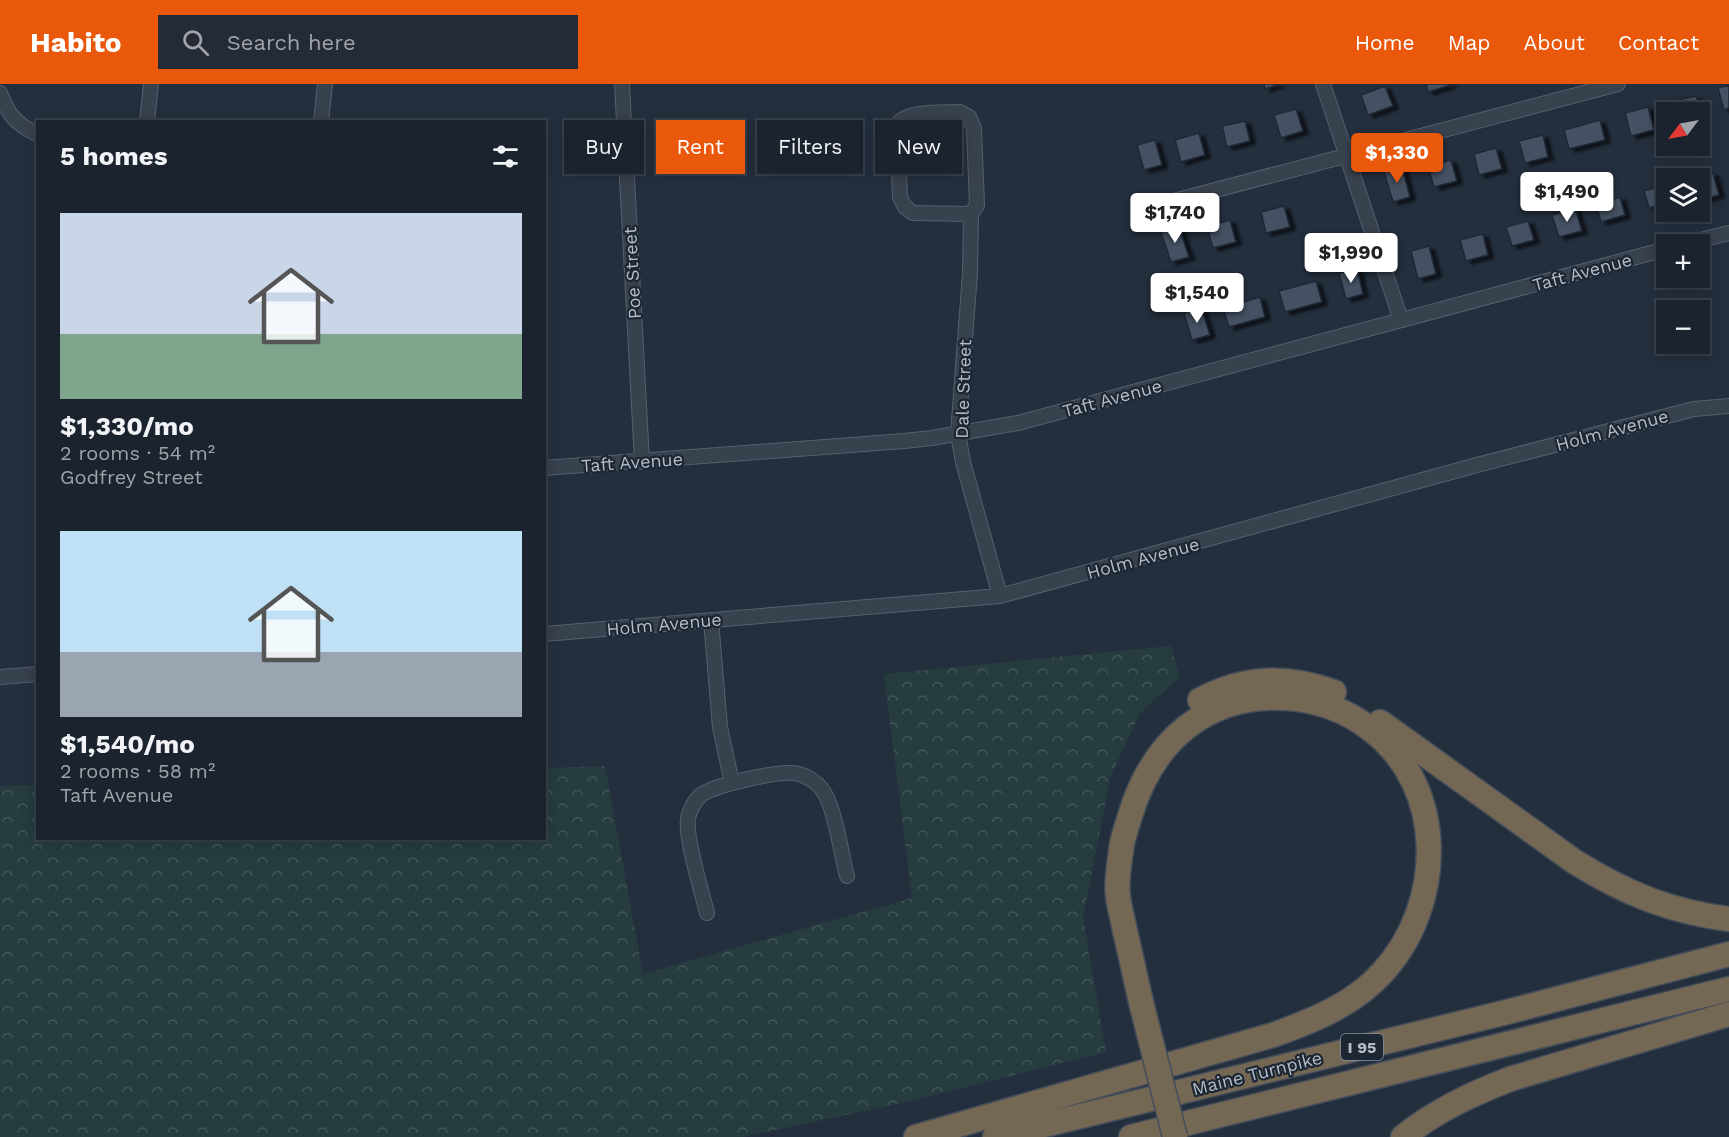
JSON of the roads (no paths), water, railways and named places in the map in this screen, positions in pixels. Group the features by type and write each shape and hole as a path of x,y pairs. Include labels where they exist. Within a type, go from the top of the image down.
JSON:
{"highway":[{"path":"1175,1137 1104,897 1105,853 1129,778 1147,748 1184,712 1215,692 1266,679 1301,681 1335,692 1488,798 1575,862 1606,881 1638,897 1672,908 1729,919"},
{"path":"916,1137 1273,1035 1307,1023 1339,1007 1368,987 1393,961 1412,931 1425,896 1430,860 1427,824 1416,790 1400,759 1389,745 1370,728 1333,706 1302,699 1258,698 1232,703 1200,718 1178,735 1160,754 1141,784 1121,849 1118,896 1136,1008 1161,1137"},
{"name":"Maine Turnpike","path":"995,1137 1507,1012 1729,954"},
{"name":"Maine Turnpike","path":"1131,1137 1729,989"},
{"path":"1403,1137 1444,1109 1476,1092 1510,1079 1729,1014"}],"street":[{"path":"147,120 151,84"},
{"path":"321,120 325,84"},
{"name":"Poe Street","path":"622,84 642,462"},
{"path":"1323,84 1401,320"},
{"path":"1151,207 1618,84"},
{"path":"0,93 12,118 23,128 36,134"},
{"path":"960,112 969,117 974,128 978,199 978,205 971,214 913,213 904,207 900,197 897,131 900,120 911,115 960,112"},
{"name":"Dale Street","path":"971,214 970,273 958,434 963,462 1000,596"},
{"path":"1710,238 1729,233"},
{"name":"Taft Avenue","path":"546,468 904,441 1018,423 1656,252"},
{"name":"Holm Avenue","path":"546,634 1000,596 1511,456 1694,409 1729,406"},
{"path":"711,620 720,727 732,783"},
{"path":"0,676 36,674"},
{"path":"707,914 688,833 688,819 699,796 732,783 783,773 798,773 813,780 830,802 847,876"}]}
